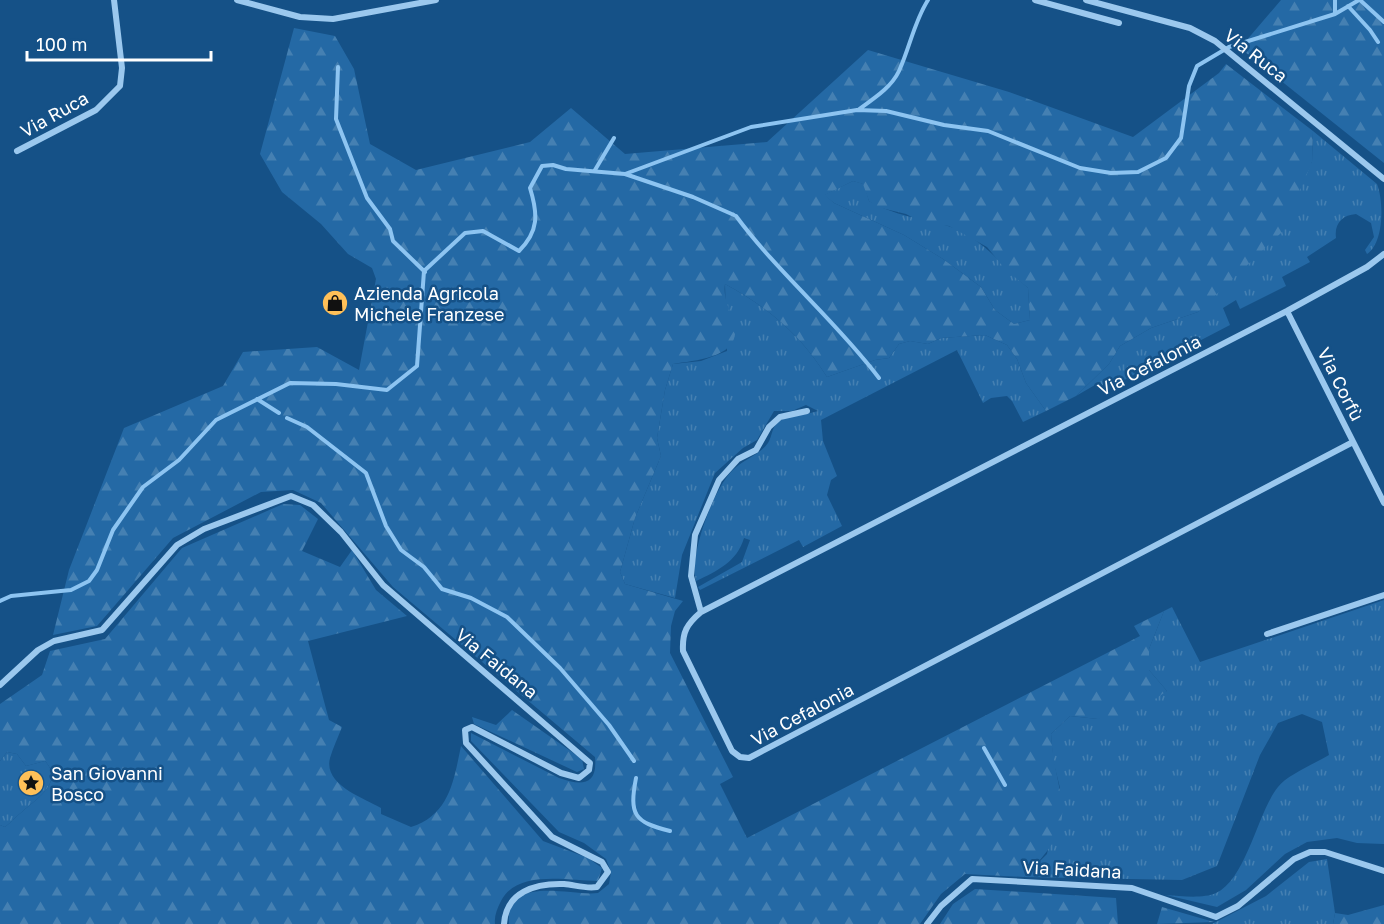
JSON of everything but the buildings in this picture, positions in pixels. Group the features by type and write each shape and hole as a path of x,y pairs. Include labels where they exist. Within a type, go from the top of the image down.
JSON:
{"street":[{"name":"Via Ruca","path":"16,151 96,110 120,86 122,68 114,0"},
{"path":"237,0 300,17 333,19 436,0"},
{"path":"1035,0 1119,23"},
{"name":"Via Ruca","path":"1086,0 1190,28 1215,41 1384,179"},
{"path":"1287,311 1367,267 1384,254"},
{"name":"Via Corfù","path":"1287,311 1384,503"},
{"name":"Via Cefalonia","path":"1287,311 701,612 689,623 682,636 683,651 732,751 740,757 749,758 1353,442"},
{"path":"701,612 691,576 695,535 720,480 738,459 756,450 769,427 780,417 807,411"},
{"name":"Via Faidana","path":"0,685 38,650 54,641 102,630 162,559 177,545 204,529 291,496 313,506 341,532 383,585 590,762 590,770 579,778 561,773 472,727 465,730 466,743 552,837 602,862 608,872 597,887 562,884 525,889 510,902 504,924"},
{"path":"1267,634 1384,595"},
{"name":"Via Faidana","path":"927,924 941,906 972,879 1132,888 1216,917 1238,906 1294,859 1310,852 1325,852 1384,871"}],"green space":[{"path":"1281,0 1384,0 1384,163 1240,48"},
{"path":"294,28 335,36 354,69 370,144 416,170 530,142 571,108 625,154 767,142 868,50 1009,92 1133,137 1219,73 1226,64 1313,131 1312,162 1282,232 1198,312 1151,328 1120,346 1109,364 1076,396 1046,411 1026,383 1017,359 1007,345 985,335 941,338 928,344 910,341 899,344 889,358 875,360 827,377 806,348 782,323 755,302 725,284 726,298 735,332 733,342 717,354 695,361 673,364 665,390 657,438 661,456 635,518 620,572 625,584 683,601 675,611 671,626 670,653 733,777 720,784 747,838 1140,636 1134,626 1164,611 1149,649 1149,670 1167,691 1128,717 1098,719 1070,716 1051,734 1062,810 1061,824 1055,839 1043,857 1024,877 965,874 941,894 920,924 509,924 511,908 518,898 529,893 543,891 598,893 609,884 611,872 606,859 584,843 559,832 471,741 471,733 559,778 574,782 581,783 591,778 594,774 595,757 393,587 321,503 293,490 261,492 173,538 97,626 53,635 69,570 124,428 223,386 243,352 317,347 359,370 376,279 372,268 348,254 321,224 282,192 260,154","holes":["853,181 863,184 869,201 877,207 906,214 921,222 949,226 987,247 1005,269 1028,288 1030,320 1014,324 995,310 981,287 943,259 904,235 834,203 825,195"]},
{"path":"1313,131 1377,184 1381,201 1381,222 1373,249 1367,254 1365,250 1374,237 1371,223 1356,214 1347,216 1336,228 1336,238 1307,257 1310,262 1282,277 1286,286 1240,309 1236,300 1223,308 1230,325 1105,390 1100,382 1076,396 1109,364 1120,346 1151,328 1198,312 1312,162"},
{"path":"853,181 864,184 869,201 879,206 948,226 981,244 1028,288 1030,320 1014,324 995,310 981,287 943,259 904,235 834,203 824,195"},
{"path":"725,284 755,302 782,323 806,348 827,377 875,360 889,358 899,344 910,341 928,344 941,338 985,335 1007,345 1017,359 1026,383 1046,411 1023,422 1007,396 991,398 983,403 957,350 821,420 823,441 837,476 831,480 827,495 842,526 803,547 799,540 700,590 698,587 742,562 750,540 744,538 731,560 696,581 696,556 699,540 710,508 724,481 735,468 768,443 778,422 818,411 806,405 792,411 774,411 757,440 743,448 715,473 682,555 675,598 625,584 620,572 635,518 661,456 657,438 665,390 673,364 701,361 727,351"},
{"path":"283,504 300,505 318,519 302,551 340,567 352,550 376,590 407,616 308,641 329,720 342,727 330,758 329,767 333,776 346,789 381,808 381,814 411,827 434,814 442,805 456,771 461,746 543,841 588,858 602,868 598,881 545,879 519,884 501,901 496,912 495,924 0,924 0,825 5,827 42,795 52,776 45,761 26,766 17,754 7,752 0,761 0,704 42,675 50,651 105,639 182,548"},
{"path":"1384,600 1384,844 1357,843 1337,838 1307,842 1285,854 1246,890 1217,907 1166,895 1205,896 1216,893 1227,885 1244,860 1264,812 1278,787 1295,774 1329,755 1322,722 1302,714 1278,723 1260,755 1217,866 1182,880 1024,877 1047,854 1060,788 1053,760 1051,734 1070,716 1098,719 1167,691 1149,670 1149,649 1164,611 1172,607 1200,662"},
{"path":"512,710 582,759 584,769 577,772 474,724 472,717 496,725"},
{"path":"7,752 17,754 26,766 45,761 52,776 42,795 5,827 0,825 0,761"},
{"path":"1327,859 1335,913 1333,924 1212,924 1266,896 1309,862"},
{"path":"975,889 1116,898 1118,924 940,924 953,904"},
{"path":"1384,905 1384,924 1333,924 1335,913 1348,915"},
{"path":"1162,907 1214,922 1157,924"}],"waterway":[{"path":"858,110 881,93 896,77 928,0"},
{"path":"1335,0 1335,14"},
{"path":"0,601 11,596 71,590 89,581 97,570 113,530 143,487 179,460 216,420 290,383 336,384 387,390 417,366 424,271 465,233 483,231 519,251 526,244 535,222 530,188 542,166 553,165 566,169 625,174 751,127 857,110 886,111 944,125 988,131 1080,168 1111,173 1138,172 1166,158 1181,138 1189,86 1197,66 1229,47 1335,14 1359,0"},
{"path":"1360,0 1384,22"},
{"path":"1348,6 1378,42"},
{"path":"338,67 336,119 367,198 390,229 393,241 425,272"},
{"path":"595,170 614,138"},
{"path":"625,174 693,197 734,215"},
{"path":"736,216 770,258 844,336 879,378"},
{"path":"257,399 279,413"},
{"path":"287,418 307,427 366,473 386,526 401,550 424,567 442,589 471,598 507,617 560,668 609,725 634,761"},
{"path":"984,748 1005,785"},
{"path":"636,778 633,801 637,815 649,824 670,831"}],"place":[{"name":"Azienda Agricola Michele Franzese","path":"335,303"},
{"name":"San Giovanni Bosco","path":"31,783"}]}
